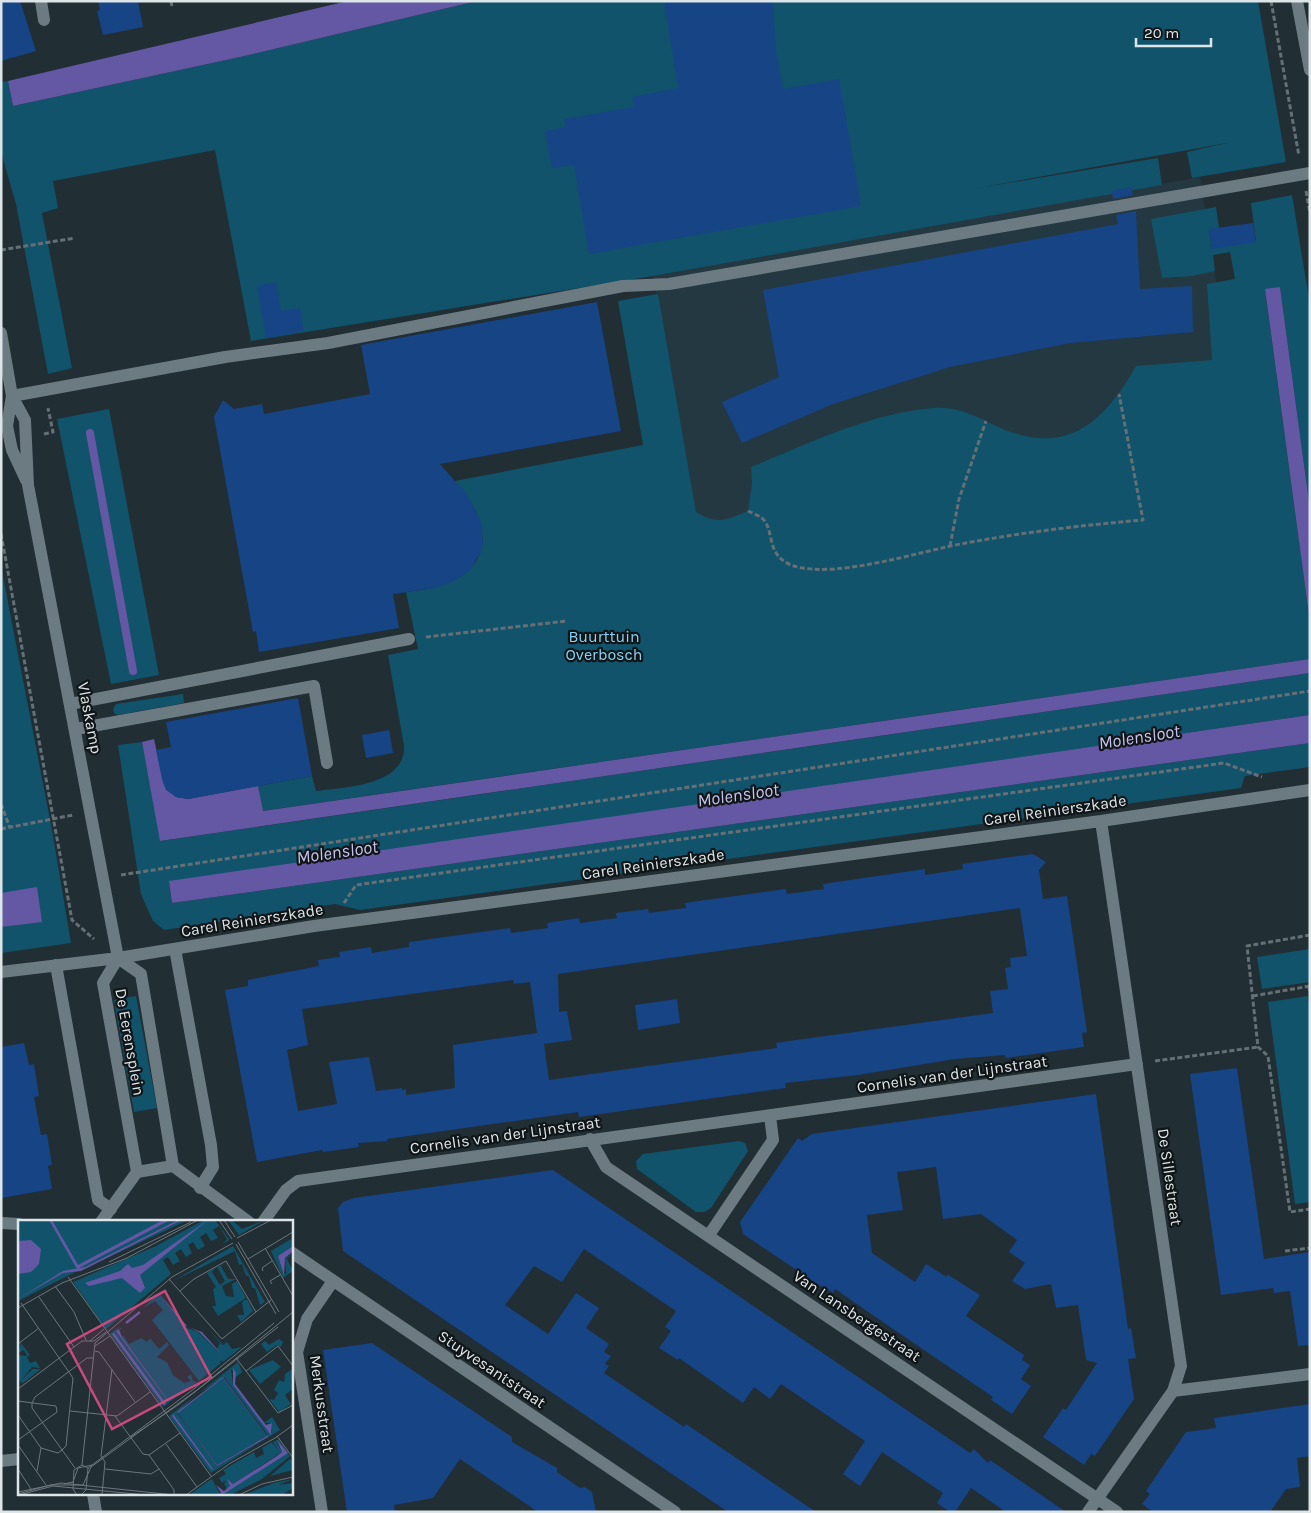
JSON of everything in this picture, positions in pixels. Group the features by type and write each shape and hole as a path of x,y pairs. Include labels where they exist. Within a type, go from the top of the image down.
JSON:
{"street":[{"path":"41,1 44,20"},
{"path":"1297,1 1310,70"},
{"path":"12,396 225,357 328,343 624,286 669,284 1306,174"},
{"name":"Vlaskamp","path":"1,333 12,396 25,420 28,485 76,729 118,958"},
{"name":"Vlaskamp","path":"12,396 7,426 8,433 12,450 28,485"},
{"path":"70,704 409,639"},
{"path":"76,729 314,686 327,763"},
{"name":"Carel Reinierszkade","path":"1,972 118,958 324,925 1101,821 1310,790"},
{"name":"De Sillestraat","path":"1088,1512 1173,1391 1181,1366 1101,821"},
{"path":"175,949 211,1145 213,1167 200,1188"},
{"name":"De Eerensplein","path":"137,1172 103,984 118,958 141,974 173,1166"},
{"path":"56,965 98,1200 111,1209"},
{"name":"Cornelis van der Lijnstraat","path":"264,1220 286,1190 298,1181 1137,1064"},
{"path":"709,1235 773,1140 770,1116"},
{"name":"Van Lansbergestraat","path":"590,1139 606,1167 1117,1512"},
{"path":"103,1220 137,1172 173,1166 200,1188 246,1220"},
{"path":"1,1223 18,1224"},
{"name":"Stuyvesantstraat","path":"292,1253 676,1512"},
{"name":"Merkusstraat","path":"322,1512 297,1352 306,1319 333,1281"},
{"path":"1173,1391 1310,1374"},
{"path":"1,1461 18,1459"},
{"path":"93,1496 96,1512"}],"path":[{"path":"171,1 172,7"},
{"path":"1271,1 1306,174 1310,213"},
{"path":"1,250 75,238"},
{"path":"748,511 762,518 768,528 769,541 781,559 793,565 807,568 848,568 950,546 1029,532 1143,520 1119,394"},
{"path":"26,436 53,432 48,405 55,404"},
{"path":"950,546 959,499 986,421"},
{"path":"1,534 55,818 72,920 118,958"},
{"path":"409,639 567,621"},
{"path":"103,878 1310,691"},
{"path":"345,903 356,885 1224,763 1253,774"},
{"path":"1,804 10,828"},
{"path":"1,829 91,812"},
{"path":"1310,936 1247,946 1258,1047 1268,1056 1290,1212 1310,1209"},
{"path":"1253,996 1309,986 1310,994"},
{"path":"1137,1064 1258,1047"},
{"path":"1285,1251 1310,1248"}],"shaded area":[{"path":"348,1 477,1 240,57 13,106 8,81"},
{"path":"1200,177 1216,282 1235,279 1283,617 730,701 653,276"},
{"path":"1280,287 1310,509 1310,623 1265,289"},
{"path":"1310,659 1310,673 160,841 142,742 154,739 164,785 176,797 188,799 258,786 263,811"},
{"path":"1310,715 1310,743 172,903 169,881"},
{"path":"37,887 42,922 1,927 1,893"}],"green space":[{"path":"477,1 1258,1 1286,162 1192,178 1187,152 1227,143 972,189 1158,158 1162,185 653,276 251,341 215,150 53,181 58,208 42,213 72,368 48,374 16,204 1,152 1,82 8,81 13,106 240,57"},
{"name":"Buurttuin Overbosch","path":"1292,195 1310,305 1310,509 1280,287 1265,290 1310,623 1310,659 262,811 258,786 312,776 316,791 357,786 384,777 395,769 402,759 404,746 388,655 418,649 406,592 432,588 453,581 469,570 479,557 482,541 480,523 471,503 455,481 643,445 618,301 658,294 696,512 710,519 722,520 748,511 752,484 751,467 841,430 910,411 943,408 960,410 998,427 1022,435 1044,438 1063,436 1080,430 1096,419 1123,387 1136,366 1212,360 1207,284 1235,279 1230,252 1213,255 1215,271 1192,276 1162,278 1151,219 1216,207 1219,228 1209,230 1212,248 1256,241 1251,203"},
{"path":"109,409 159,675 111,684 57,419"},
{"path":"1,566 52,830 71,943 1,953"},
{"path":"1310,673 1310,715 169,882 172,903 1310,743 1310,767 1245,776 1241,788 360,910 335,904 164,930 153,921 141,894 118,745 142,742 161,841"},
{"path":"183,694 184,703 118,715 114,713 113,709 116,704"},
{"path":"1310,949 1310,982 1262,989 1257,957"},
{"path":"136,996 157,1108 134,1112 114,1000"},
{"path":"1308,996 1310,1011 1310,1202 1295,1204 1268,1002"},
{"path":"739,1141 745,1143 748,1151 711,1208 704,1212 696,1212 637,1169 636,1161 643,1154"}],"building":[{"path":"1,1 20,1 36,51 1,61"},
{"path":"98,1 138,1 143,27 103,35 97,11 100,10"},
{"path":"664,1 773,1 776,51 783,89 839,79 861,206 589,254 574,165 552,168 545,131 566,127 564,119 634,107 632,97 678,88"},
{"path":"1131,187 1133,195 1113,199 1112,191"},
{"path":"1136,211 1140,289 1192,286 1193,332 1070,343 950,367 833,404 742,443 722,402 779,377 763,290 1118,224 1116,215"},
{"path":"1253,223 1256,242 1212,249 1209,229"},
{"path":"276,282 281,311 300,308 304,331 266,338 257,286"},
{"path":"597,302 621,431 440,464 468,496 481,523 483,543 481,552 470,570 454,581 435,588 393,594 399,628 259,652 256,631 253,632 214,417 223,400 234,409 262,404 264,414 370,394 361,345"},
{"path":"298,698 312,776 188,799 176,797 166,790 156,750 171,747 166,722"},
{"path":"389,730 393,753 366,758 362,735"},
{"path":"1033,854 1046,862 1039,870 1043,899 1067,896 1087,1032 1082,1033 1084,1047 1006,1058 1005,1055 955,1059 858,1075 785,1083 786,1088 579,1117 578,1112 387,1139 387,1141 358,1143 359,1147 323,1152 322,1150 257,1162 225,990 248,986 248,980 319,966 318,960 340,957 339,952 371,947 372,953 409,947 409,942 510,928 511,933 548,928 547,923 579,918 580,923 617,918 616,913 648,909 649,913 686,908 685,903 786,889 787,894 824,889 823,884 925,869 925,875 963,869 962,864","holes":["1020,908 1027,956 1010,958 1011,967 1005,968 1008,989 990,991 993,1013 789,1041 776,1043 777,1048 549,1080 544,1044 572,1040 567,1011 559,1012 558,974","513,980 514,984 530,982 537,1033 453,1045 455,1088 406,1095 406,1089 402,1090 402,1088 376,1091 369,1057 329,1062 337,1104 298,1111 287,1050 308,1045 302,1009"]},
{"path":"677,999 680,1023 638,1030 635,1005"},
{"path":"24,1043 29,1065 34,1064 39,1096 34,1097 41,1135 47,1134 52,1165 48,1166 52,1189 1,1198 1,1047"},
{"path":"1237,1068 1264,1259 1310,1252 1310,1345 1298,1346 1290,1291 1274,1293 1273,1288 1221,1295 1190,1074"},
{"path":"1096,1094 1128,1329 1131,1328 1136,1358 1128,1359 1134,1399 1095,1456 1091,1454 1084,1465 1043,1437 1063,1408 1066,1410 1097,1363 1086,1360 1078,1305 1056,1308 1051,1284 1025,1289 1012,1281 1025,1263 1009,1252 1017,1240 981,1214 943,1219 936,1167 897,1172 903,1210 867,1215 872,1253 915,1282 926,1264 947,1277 947,1274 980,1295 966,1316 1024,1355 1022,1360 1030,1365 1021,1379 1031,1386 1012,1414 991,1400 993,1397 835,1289 833,1293 822,1287 743,1234 740,1222 798,1138 802,1141 812,1134"},
{"path":"553,1170 970,1453 974,1449 988,1463 990,1460 1066,1512 1006,1512 971,1488 955,1512 950,1512 937,1503 943,1493 882,1452 860,1486 843,1474 865,1441 781,1384 770,1399 754,1387 743,1403 679,1358 678,1360 659,1348 671,1331 665,1327 676,1311 584,1249 562,1282 534,1266 505,1305 548,1334 576,1293 599,1308 586,1328 609,1344 604,1352 611,1356 605,1364 609,1366 604,1373 684,1427 686,1424 816,1512 728,1512 343,1251 338,1208 343,1202 354,1198"},
{"path":"372,1343 512,1437 512,1442 557,1468 557,1472 580,1488 585,1487 592,1492 596,1512 538,1512 460,1459 433,1498 394,1505 395,1512 347,1512 323,1350"},
{"path":"1310,1404 1310,1456 1297,1458 1300,1487 1286,1489 1270,1512 1153,1512 1142,1504 1150,1494 1146,1491 1186,1432 1216,1428 1214,1418"}],"waterway":[{"path":"90,433 133,671"}],"water label":[{"name":"Molensloot","path":"1139,737"},
{"name":"Molensloot","path":"738,795"},
{"name":"Molensloot","path":"337,852"}]}
